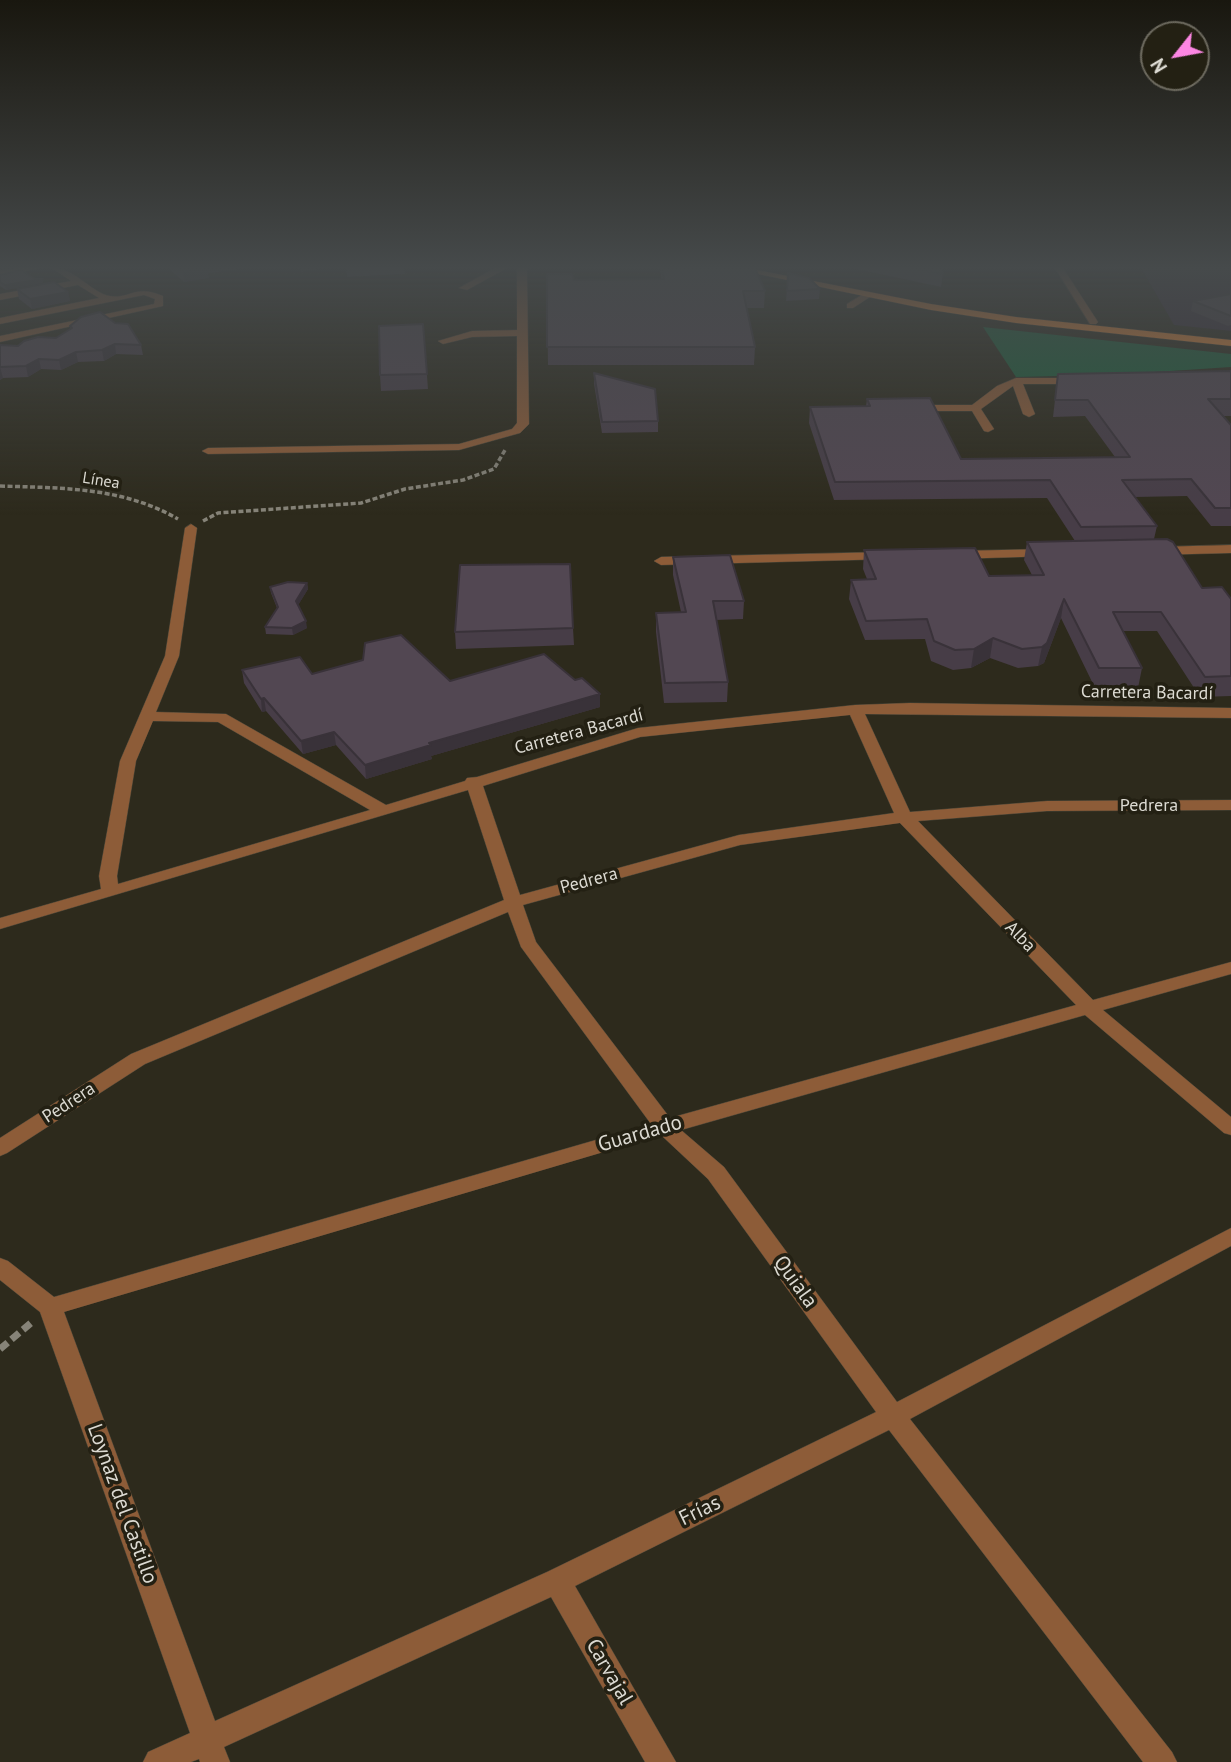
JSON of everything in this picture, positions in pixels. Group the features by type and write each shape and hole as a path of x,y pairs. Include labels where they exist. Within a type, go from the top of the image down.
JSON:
{"street":[{"path":"208,451 459,447 516,431 523,424 522,350"},
{"path":"897,408 975,408 1001,388 1016,381 1086,381"},
{"path":"1016,381 1029,414"},
{"path":"975,408 988,429"},
{"path":"110,891 108,876 128,761 172,656 191,528"},
{"path":"1134,551 1231,549"},
{"path":"939,555 1064,553"},
{"path":"661,561 897,556"},
{"name":"Carretera Bacardí","path":"0,924 638,733 855,710 910,708 1231,713"},
{"name":"Alba","path":"855,710 905,818 1088,1007 1231,1128"},
{"path":"146,716 220,717 383,810"},
{"name":"Quiala","path":"473,781 527,943 665,1127 716,1173 892,1416 1162,1762"},
{"name":"Pedrera","path":"0,1148 138,1059 515,902 738,840 905,818 1047,806 1231,805"},
{"name":"Guardado","path":"50,1307 665,1127 1231,968"},
{"name":"Frías","path":"158,1762 211,1751 892,1416 1231,1236"},
{"path":"0,1267 50,1307"},
{"name":"Loynaz del Castillo","path":"50,1307 211,1751"},
{"name":"Carvajal","path":"557,1581 662,1762"}],"path":[{"path":"191,528 218,513 361,503 405,489 463,480 494,469 516,431"},
{"name":"Línea","path":"0,486 75,489 118,495 155,507 191,528"},
{"path":"0,1349 50,1307"}],"green space":[{"path":"998,350 1196,350 1231,354 1231,367 1110,375 1016,377"}],"building":[{"path":"0,350 99,350 76,352 59,360 39,359 26,366 0,367"},
{"path":"379,350 425,350 427,374 380,375"},
{"path":"1231,371 1231,399 1208,399 1231,425 1231,508 1215,508 1191,479 1122,480 1157,526 1081,527 1050,480 835,482 810,407 870,406 867,399 930,398 961,459 1130,457 1088,400 1055,400 1058,374"},
{"path":"594,373 655,389 658,421 602,422"},
{"path":"1167,539 1173,542 1202,588 1222,587 1231,599 1231,676 1205,677 1161,612 1113,612 1142,668 1099,668 1064,599 1047,643 1042,647 1022,649 993,638 974,649 955,650 934,641 927,619 866,621 851,580 876,579 864,550 975,548 989,576 1044,575 1027,542"},
{"path":"730,555 744,601 713,601 728,682 665,683 656,613 686,612 673,557"},
{"path":"570,564 573,628 455,632 460,565"},
{"path":"288,582 307,583 296,601 306,621 292,628 265,627 278,607 270,587"},
{"path":"401,635 450,681 544,654 575,680 582,678 600,694 429,743 431,745 365,765 334,732 301,741 264,698 261,699 242,670 300,657 312,674 363,660 365,643"}]}
